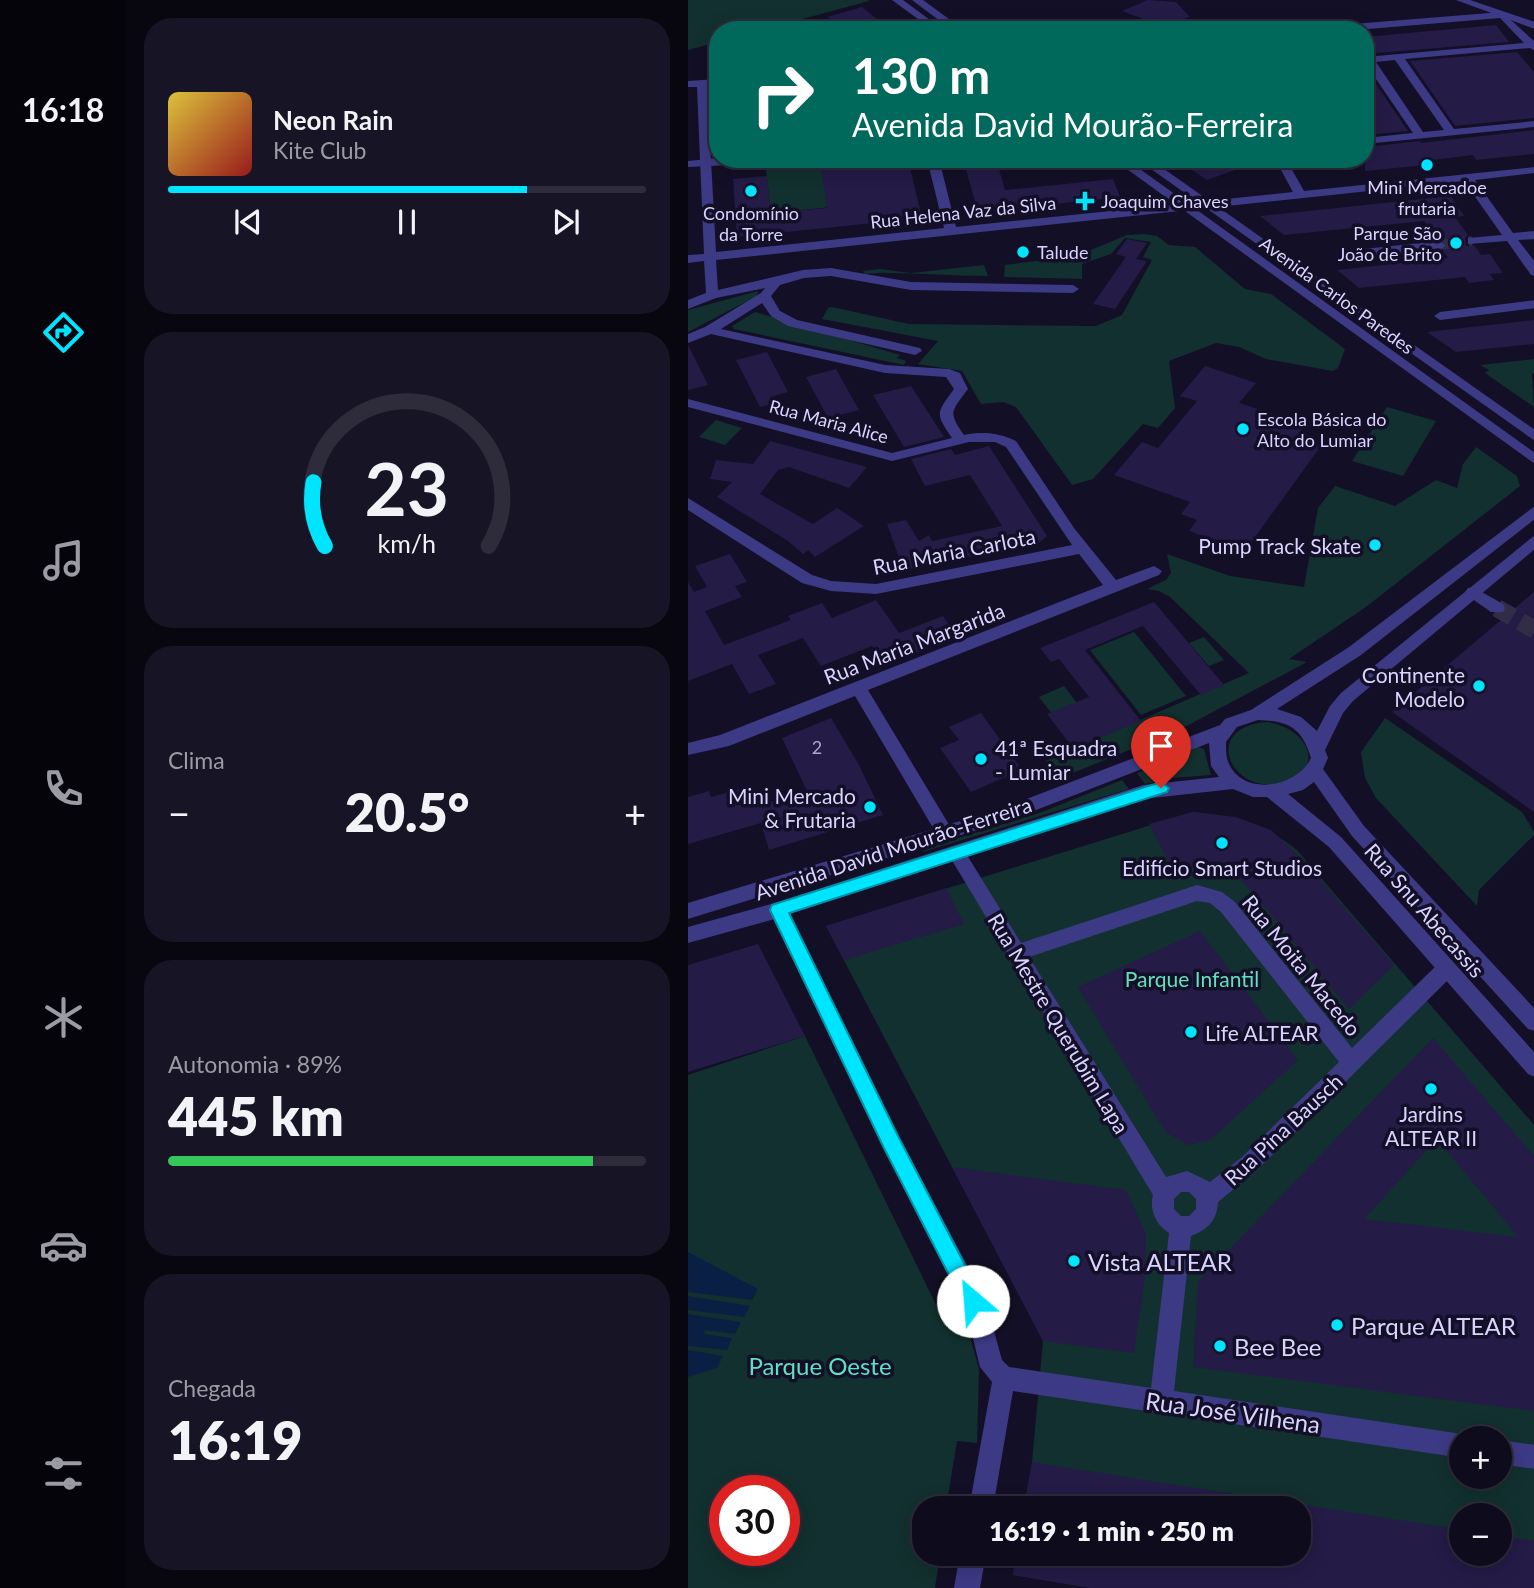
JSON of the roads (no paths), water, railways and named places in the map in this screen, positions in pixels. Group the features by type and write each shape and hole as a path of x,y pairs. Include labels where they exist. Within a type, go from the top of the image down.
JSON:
{"street":[{"path":"897,0 926,21"},
{"path":"917,0 946,21"},
{"path":"1461,0 1534,27"},
{"path":"1485,0 1534,17"},
{"path":"1374,25 1502,15 1533,46"},
{"path":"1522,33 1525,28 1534,27"},
{"path":"1374,59 1533,46"},
{"path":"1398,57 1451,132"},
{"path":"1374,70 1420,135"},
{"path":"702,83 712,295"},
{"path":"688,84 709,83"},
{"path":"1374,140 1534,124"},
{"path":"688,164 709,163"},
{"path":"936,168 951,231"},
{"name":"Avenida Carlos Paredes","path":"1130,168 1534,460"},
{"name":"Avenida Carlos Paredes","path":"1154,168 1534,437"},
{"path":"1285,168 1299,193"},
{"name":"Rua Helena Vaz da Silva","path":"688,259 1534,170"},
{"path":"1467,177 1534,272"},
{"path":"1472,241 1534,235"},
{"path":"1345,255 1439,245"},
{"path":"688,304 712,295 820,271 911,286 1072,289"},
{"path":"688,339 710,330 765,296 776,282"},
{"path":"765,296 770,310 793,323 915,351"},
{"path":"1440,316 1534,304"},
{"path":"710,330 885,369 949,373 955,376 961,389 945,412 945,418 962,441"},
{"name":"Rua Maria Alice","path":"688,403 892,457 906,456 989,435 1002,438 1011,444 1082,548 1113,587"},
{"name":"Rua Maria Carlota","path":"688,503 807,579 852,589 876,589 1082,548"},
{"path":"1257,714 1355,652 1534,511"},
{"path":"1318,747 1336,710 1348,696 1534,540"},
{"name":"Rua Maria Margarida","path":"688,749 715,743 1154,571"},
{"path":"1473,592 1498,608"},
{"path":"858,687 945,833"},
{"path":"1257,714 1273,714 1295,722 1312,735 1318,747 1319,759 1315,771 1305,782 1290,790 1259,791 1235,782 1218,763 1217,741 1222,731 1243,717 1257,714"},
{"name":"Avenida David Mourão-Ferreira","path":"688,911 1031,806 1222,731"},
{"name":"Rua Snu Abecassis","path":"1315,771 1358,831 1534,1023"},
{"name":"Avenida David Mourão-Ferreira","path":"688,934 778,910 1143,792 1235,782"},
{"name":"Rua Snu Abecassis","path":"1272,792 1335,842 1534,1068"},
{"name":"Rua Mestre Querubim Lapa","path":"956,852 1164,1193"},
{"name":"Rua Moita Macedo","path":"1016,953 1197,893 1215,897 1228,906 1352,1063"},
{"path":"778,910 891,1142 977,1307 992,1367 1004,1378 983,1496"},
{"name":"Rua Pina Bausch","path":"1207,1198 1249,1164 1446,969"},
{"path":"1191,1182 1204,1191 1207,1198 1208,1206 1203,1219 1196,1224 1181,1226 1168,1219 1164,1213 1164,1193 1175,1184 1191,1182"},
{"path":"1161,1401 1181,1226"},
{"name":"Rua José Vilhena","path":"1004,1378 1449,1444"},
{"path":"1512,1454 1534,1457"},
{"path":"967,1588 971,1566"}],"water":[{"path":"688,1252 758,1289 752,1300 688,1292"},
{"path":"688,1296 750,1306 744,1317 688,1310"},
{"path":"688,1314 741,1322 735,1334 705,1330 704,1334 732,1338 727,1350 688,1346"},
{"path":"688,1350 723,1356 717,1368 688,1377"}],"tunnel":[{"path":"1439,245 1472,241"},
{"path":"1497,608 1535,630"}],"place":[{"name":"Mini Mercadoe frutaria","path":"1427,165"},
{"name":"Condomínio da Torre","path":"751,191"},
{"name":"Joaquim Chaves","path":"1085,201"},
{"name":"Parque São João de Brito","path":"1456,243"},
{"name":"Talude","path":"1023,252"},
{"name":"Escola Básica do Alto do Lumiar","path":"1243,429"},
{"name":"Pump Track Skate","path":"1375,545"},
{"name":"Continente Modelo","path":"1479,686"},
{"name":"41ª Esquadra - Lumiar","path":"981,759"},
{"name":"Mini Mercado & Frutaria","path":"870,807"},
{"name":"Edifício Smart Studios","path":"1222,843"},
{"name":"Life ALTEAR","path":"1191,1032"},
{"name":"Jardins ALTEAR II","path":"1431,1089"},
{"name":"Vista ALTEAR","path":"1074,1261"},
{"name":"Parque ALTEAR","path":"1337,1325"},
{"name":"Bee Bee","path":"1220,1346"}],"park label":[{"name":"Parque Infantil","path":"1192,978"},
{"name":"Parque Oeste","path":"820,1365"}]}
